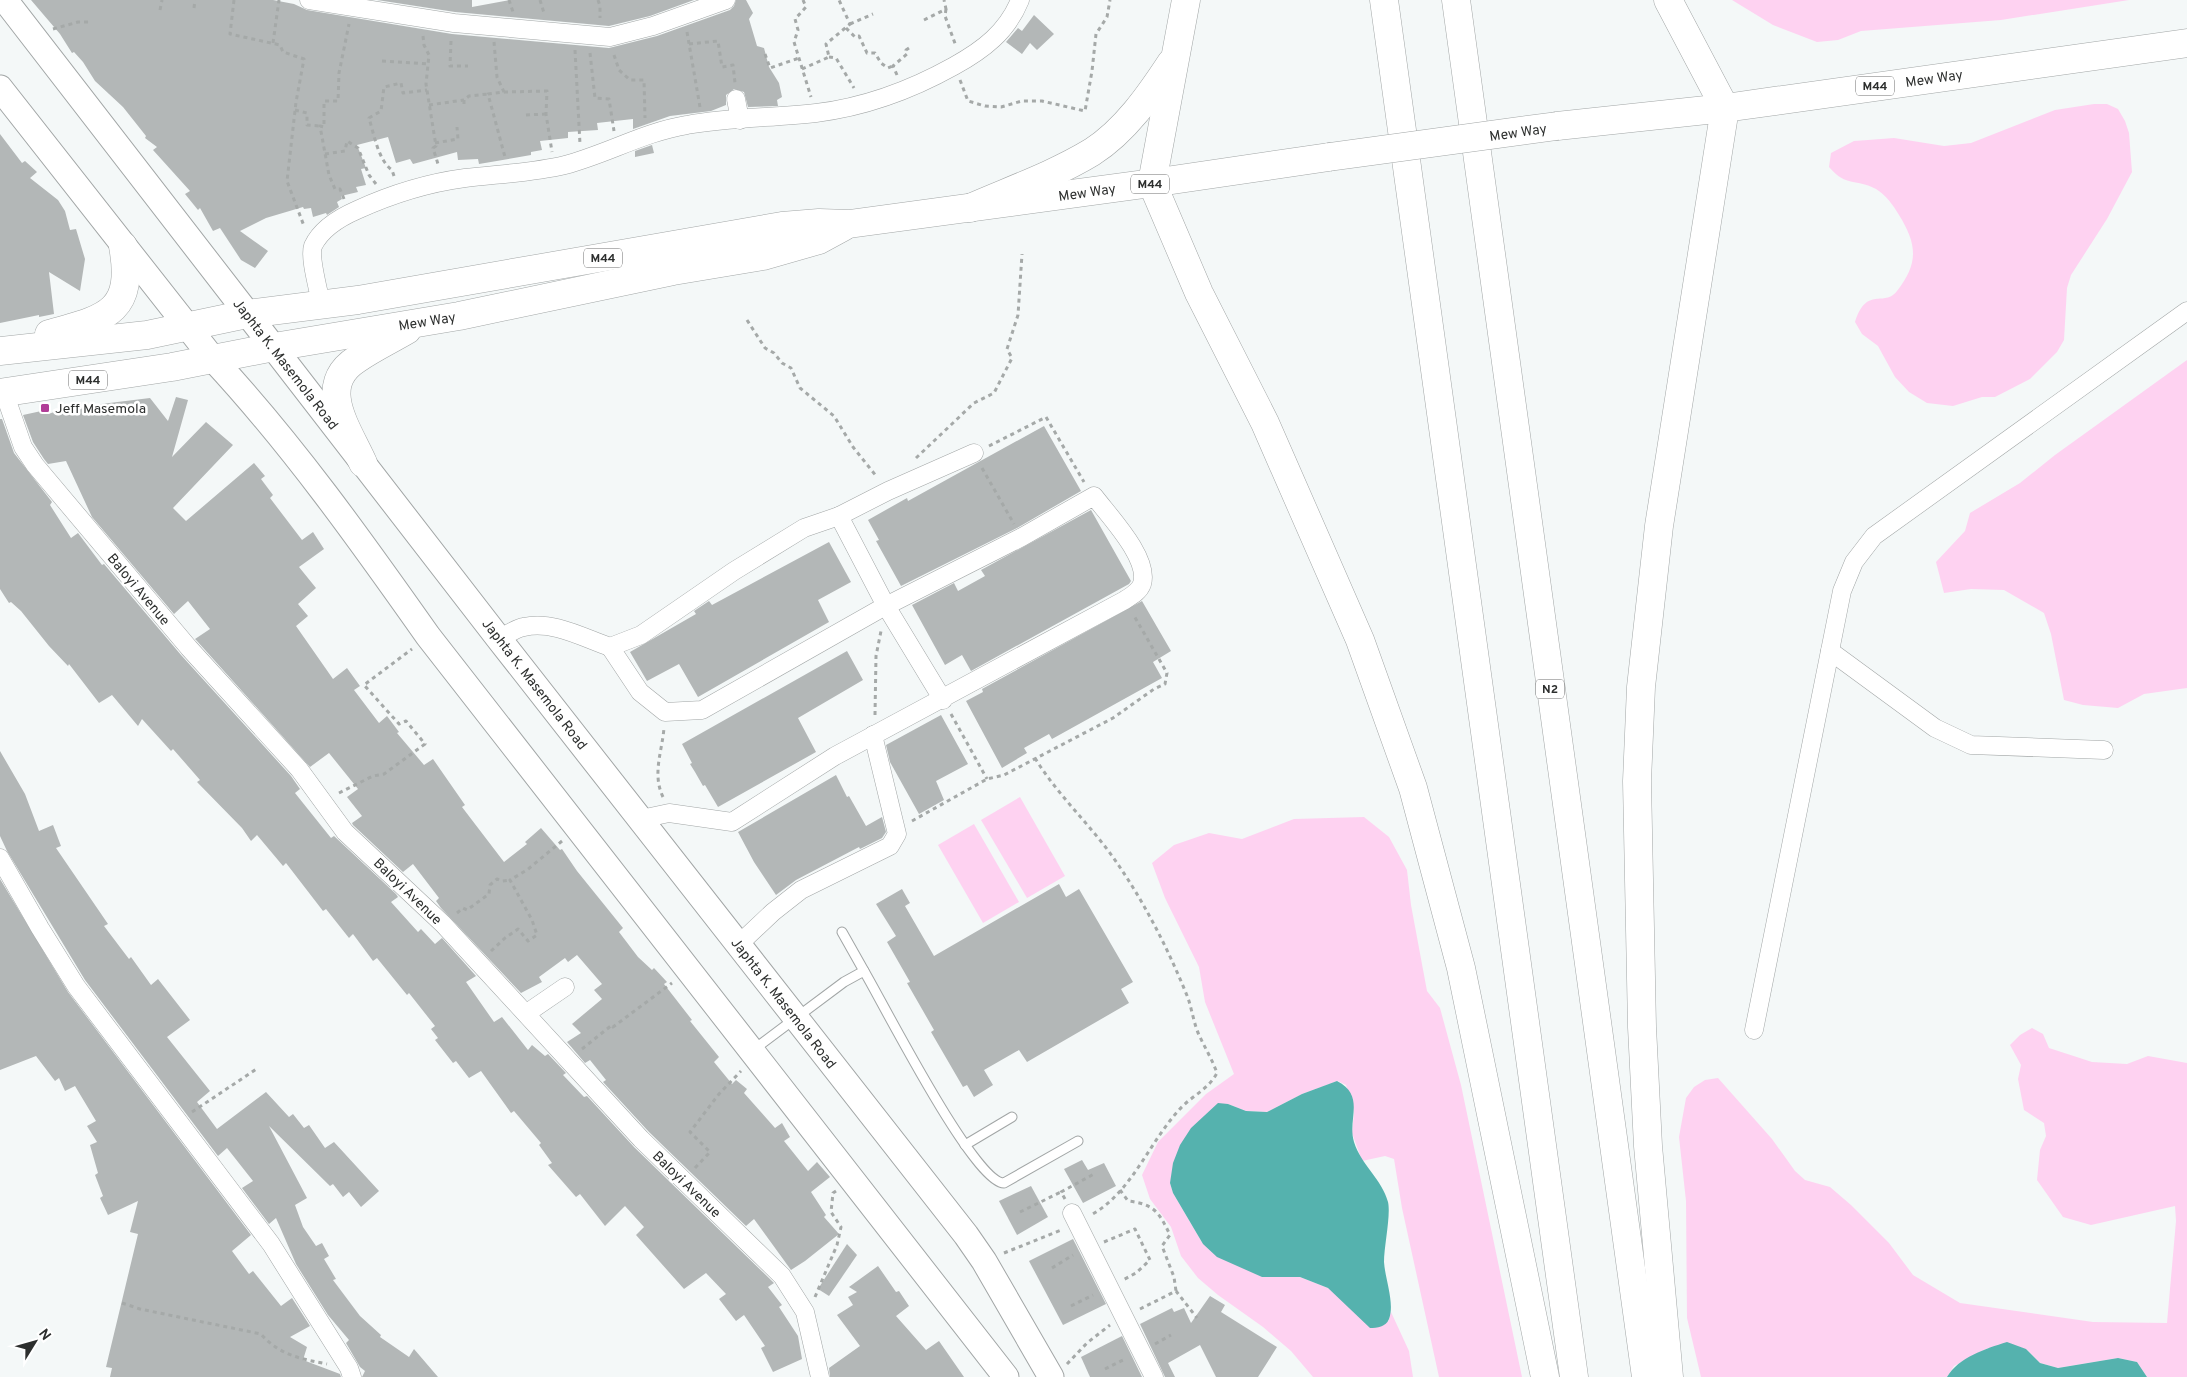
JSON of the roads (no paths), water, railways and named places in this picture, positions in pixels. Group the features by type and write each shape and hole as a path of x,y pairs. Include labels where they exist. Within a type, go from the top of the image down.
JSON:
{"main road":[{"name":"Japhta K. Masemola Road","path":"5,0 499,639 797,1018 984,1261 1050,1377"},
{"path":"1186,0 1152,183 1199,294 1265,423 1360,640 1413,788 1462,968 1545,1377"},
{"path":"1384,0 1574,1377"},
{"name":"N2","path":"1456,0 1646,1377"},
{"path":"1668,0 1725,108 1659,526 1641,687 1637,781 1642,1037 1648,1146 1670,1377"},
{"name":"Mew Way","path":"0,350 148,335 247,314 387,296 782,226 819,223 848,224 1557,126 1725,108 2187,43"},
{"path":"970,208 1054,171 1093,151 1116,132 1138,109 1176,56"},
{"path":"0,88 212,359 252,402 367,550 428,636 1006,1377"},
{"name":"Mew Way","path":"2,393 212,359 499,308 673,271 763,256 819,240 848,224"},
{"path":"0,350 81,325 110,311 123,296 126,287 126,262 123,246"},
{"path":"363,463 336,402 335,391 340,373 357,358 418,322"}],"street":[{"path":"309,0 454,23 610,37 683,16 726,0"},
{"path":"322,304 312,258 313,248 326,229 349,214 392,195 444,182 558,167 583,160 648,133 701,123 816,113 861,104 903,92 963,61 987,45 1001,33 1020,0"},
{"path":"736,99 740,120"},
{"path":"1754,1030 1842,591 1854,562 1874,536 2187,311"},
{"name":"Baloyi Avenue","path":"2,393 20,440 35,465 189,648 300,769 345,832 443,924 479,961 641,1140 774,1267 795,1294 805,1312 820,1377"},
{"path":"610,647 641,635 772,546 804,528 840,516 888,491 974,453"},
{"path":"499,639 523,627 548,626 610,647 640,692 665,712 702,710 886,606 1022,537 1094,496 1122,532 1141,565 1143,575 1141,585 1137,591 1125,600 943,700 834,756 732,822 669,813 641,819"},
{"path":"840,516 886,606 943,700"},
{"path":"1830,651 1934,728 1971,745 2104,750"},
{"path":"738,945 773,912 801,890 890,846 896,837 896,825 873,735"},
{"path":"0,858 76,986 271,1244 351,1372"},
{"path":"527,1013 565,987"},
{"path":"1075,1218 1154,1377"}],"lane":[{"path":"842,932 956,1134 991,1178 1004,1183 1078,1141"},
{"path":"751,1051 844,982 864,971"},
{"path":"964,1145 1012,1117"}],"water":[{"path":"1337,1081 1346,1087 1351,1094 1354,1108 1352,1133 1354,1142 1361,1158 1381,1186 1389,1208 1384,1262 1391,1313 1386,1324 1376,1328 1370,1328 1328,1288 1300,1277 1262,1277 1217,1257 1203,1244 1173,1193 1170,1183 1173,1163 1180,1145 1191,1128 1218,1103 1228,1104 1246,1111 1267,1112 1302,1094"},
{"path":"2007,1342 2026,1349 2040,1363 2058,1368 2118,1358 2137,1362 2147,1377 1947,1377 1965,1359"}],"place":[{"name":"Jeff Masemola","path":"45,408"}]}
